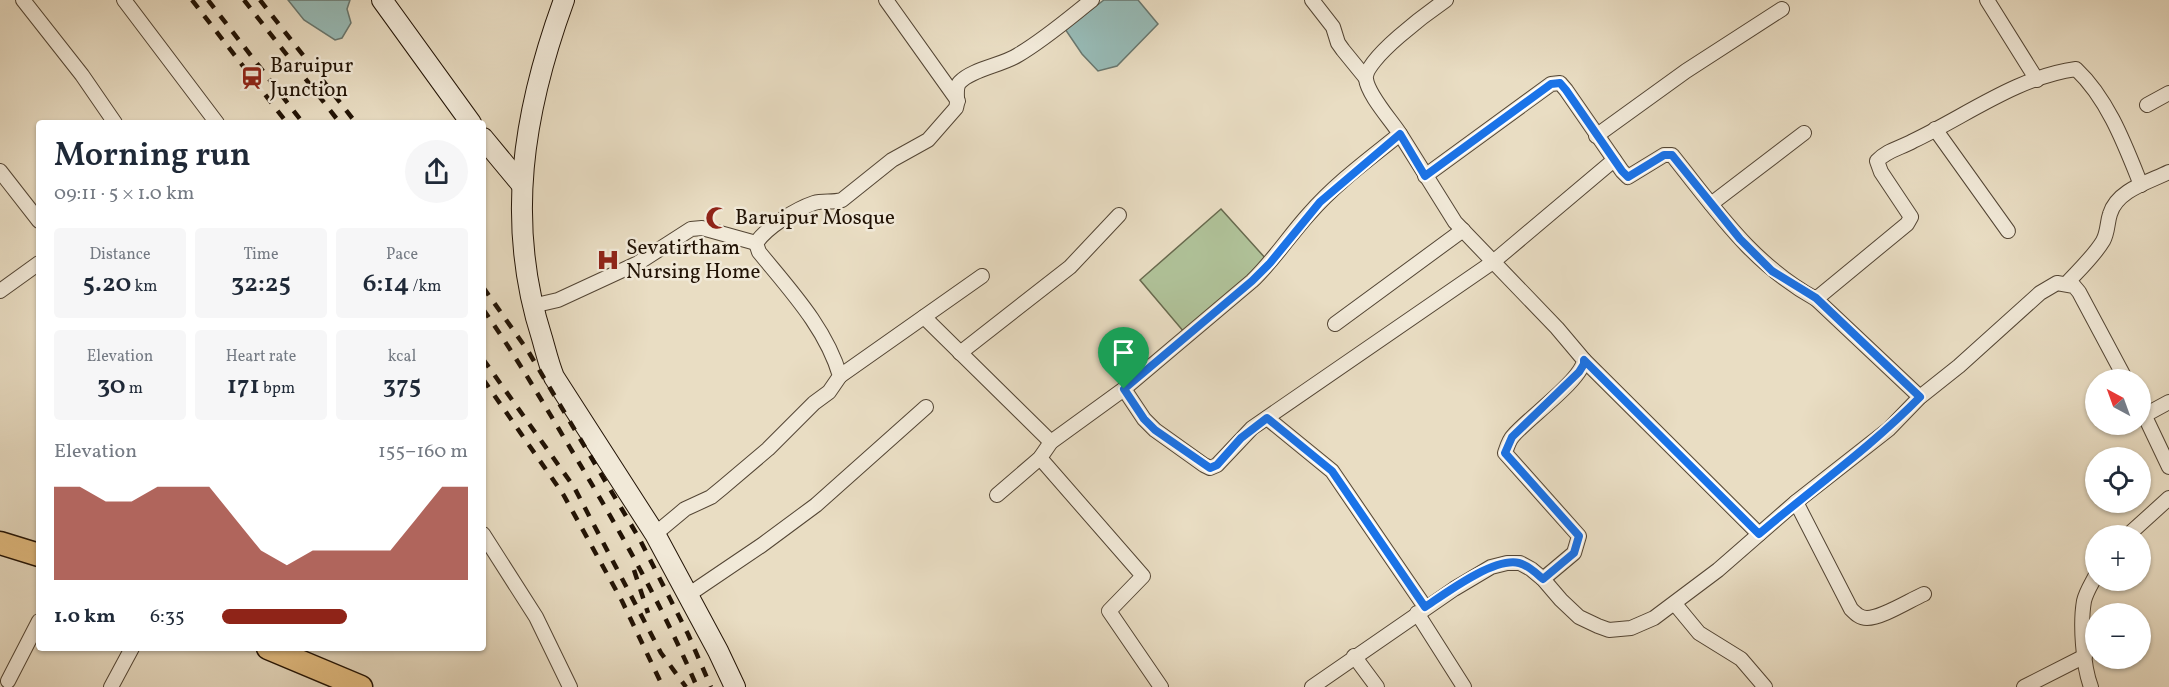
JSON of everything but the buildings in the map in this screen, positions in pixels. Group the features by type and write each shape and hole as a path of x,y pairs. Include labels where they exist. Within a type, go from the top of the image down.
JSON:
{"main road":[{"path":"564,0 532,108 522,185 522,240 532,306 554,377 655,534 735,687"},
{"path":"385,1 469,120"},
{"path":"486,142 522,185"},
{"path":"0,543 36,554"},
{"path":"275,651 360,687"}],"street":[{"path":"23,0 114,120"},
{"path":"124,0 215,120"},
{"path":"886,0 958,102"},
{"path":"756,243 773,226 815,202 834,203 842,200 892,160 928,140 948,120 956,108 957,88 963,80 1016,57 1092,0"},
{"path":"1312,0 1333,27 1338,43 1365,77 1368,88 1455,222 1584,360 1759,534"},
{"path":"1365,77 1369,65 1395,40 1446,0"},
{"path":"1992,2 2037,80"},
{"path":"1596,135 1686,71 1782,9"},
{"path":"1816,298 1907,224 1911,217 1881,172 1877,161 1883,154 2037,80 2076,69 2084,76 2115,126 2141,185"},
{"path":"1425,176 1551,84 1560,83 1628,177 1664,155 1672,155 1740,239 1772,271 1816,298 1920,397"},
{"path":"2147,105 2169,93"},
{"path":"1935,129 2008,231"},
{"path":"1711,204 1804,133"},
{"path":"997,495 1040,458 1051,442 1124,389 1252,281 1270,263 1320,202 1400,134"},
{"path":"1124,389 1144,419 1155,430 1210,468 1217,465 1241,438 1267,418 1493,262 1614,160"},
{"path":"0,171 36,218"},
{"path":"2067,283 2100,246 2107,232 2113,206 2122,196 2169,172"},
{"path":"960,353 1070,267 1119,215"},
{"path":"532,306 558,300 628,267 691,229 702,228 756,243"},
{"path":"1335,324 1463,230"},
{"path":"756,243 759,252 800,301 820,331 837,363 840,376"},
{"path":"0,291 36,265"},
{"path":"655,534 685,508 711,497 768,449 828,392 840,376 982,276"},
{"path":"1312,687 1421,610 1491,567 1507,563 1520,563 1543,579 1579,617 1608,630 1631,628 1654,618 1676,604 1796,502 1889,429 1920,397 1959,366 2040,293 2057,283 2067,283 2079,292 2120,369"},
{"path":"924,317 1051,442"},
{"path":"1543,579 1574,553 1579,536 1505,453 1512,437 1579,372 1584,360"},
{"path":"2151,408 2169,402"},
{"path":"688,595 816,505 926,407"},
{"path":"1267,418 1332,471 1421,610 1464,687"},
{"path":"2151,428 2169,467"},
{"path":"1040,458 1143,576 1109,611 1161,687"},
{"path":"2139,525 2169,498"},
{"path":"1796,502 1851,609 1858,615 1866,618 1875,617 1924,594"},
{"path":"486,539 536,617 570,687"},
{"path":"2024,687 2085,656 2084,600 2088,591"},
{"path":"1676,604 1699,633 1742,659 1765,687"},
{"path":"8,681 36,627"},
{"path":"111,687 130,651"},
{"path":"1354,656 1377,687"},
{"path":"2086,669 2091,687"}],"green space":[{"path":"1221,209 1267,260 1184,332 1140,280"}],"water":[{"path":"288,0 350,0 347,9 351,23 342,38 335,40 304,20"},
{"path":"1104,0 1138,0 1158,24 1117,66 1098,71 1082,54 1065,29"}],"railway":[{"path":"192,0 285,120"},
{"path":"208,0 301,120"},
{"path":"244,0 338,120"},
{"path":"260,0 354,120"},
{"path":"486,291 528,351 639,538 688,634 711,687"},
{"path":"486,314 592,484 655,599 697,687"},
{"path":"486,363 574,487 661,653 686,687"},
{"path":"486,383 563,494 622,601 663,687"},
{"path":"634,570 648,613"}],"place":[{"name":"Baruipur Junction","path":"252,78"},
{"name":"Baruipur Mosque","path":"717,218"},
{"name":"Sevatirtham Nursing Home","path":"608,260"}],"route":[{"path":"1560,83 1628,177 1655,159 1664,155 1672,155 1740,239 1772,271 1816,298 1920,397 1889,429 1759,534 1584,360 1579,372 1566,386 1512,437 1505,453 1579,536 1574,553 1543,579 1520,563 1491,567 1425,607 1340,480 1324,463 1267,418 1252,428 1217,465 1210,468 1155,430 1144,419 1124,389 1252,281 1332,190 1400,134 1425,176 1551,84 1560,83"}]}
